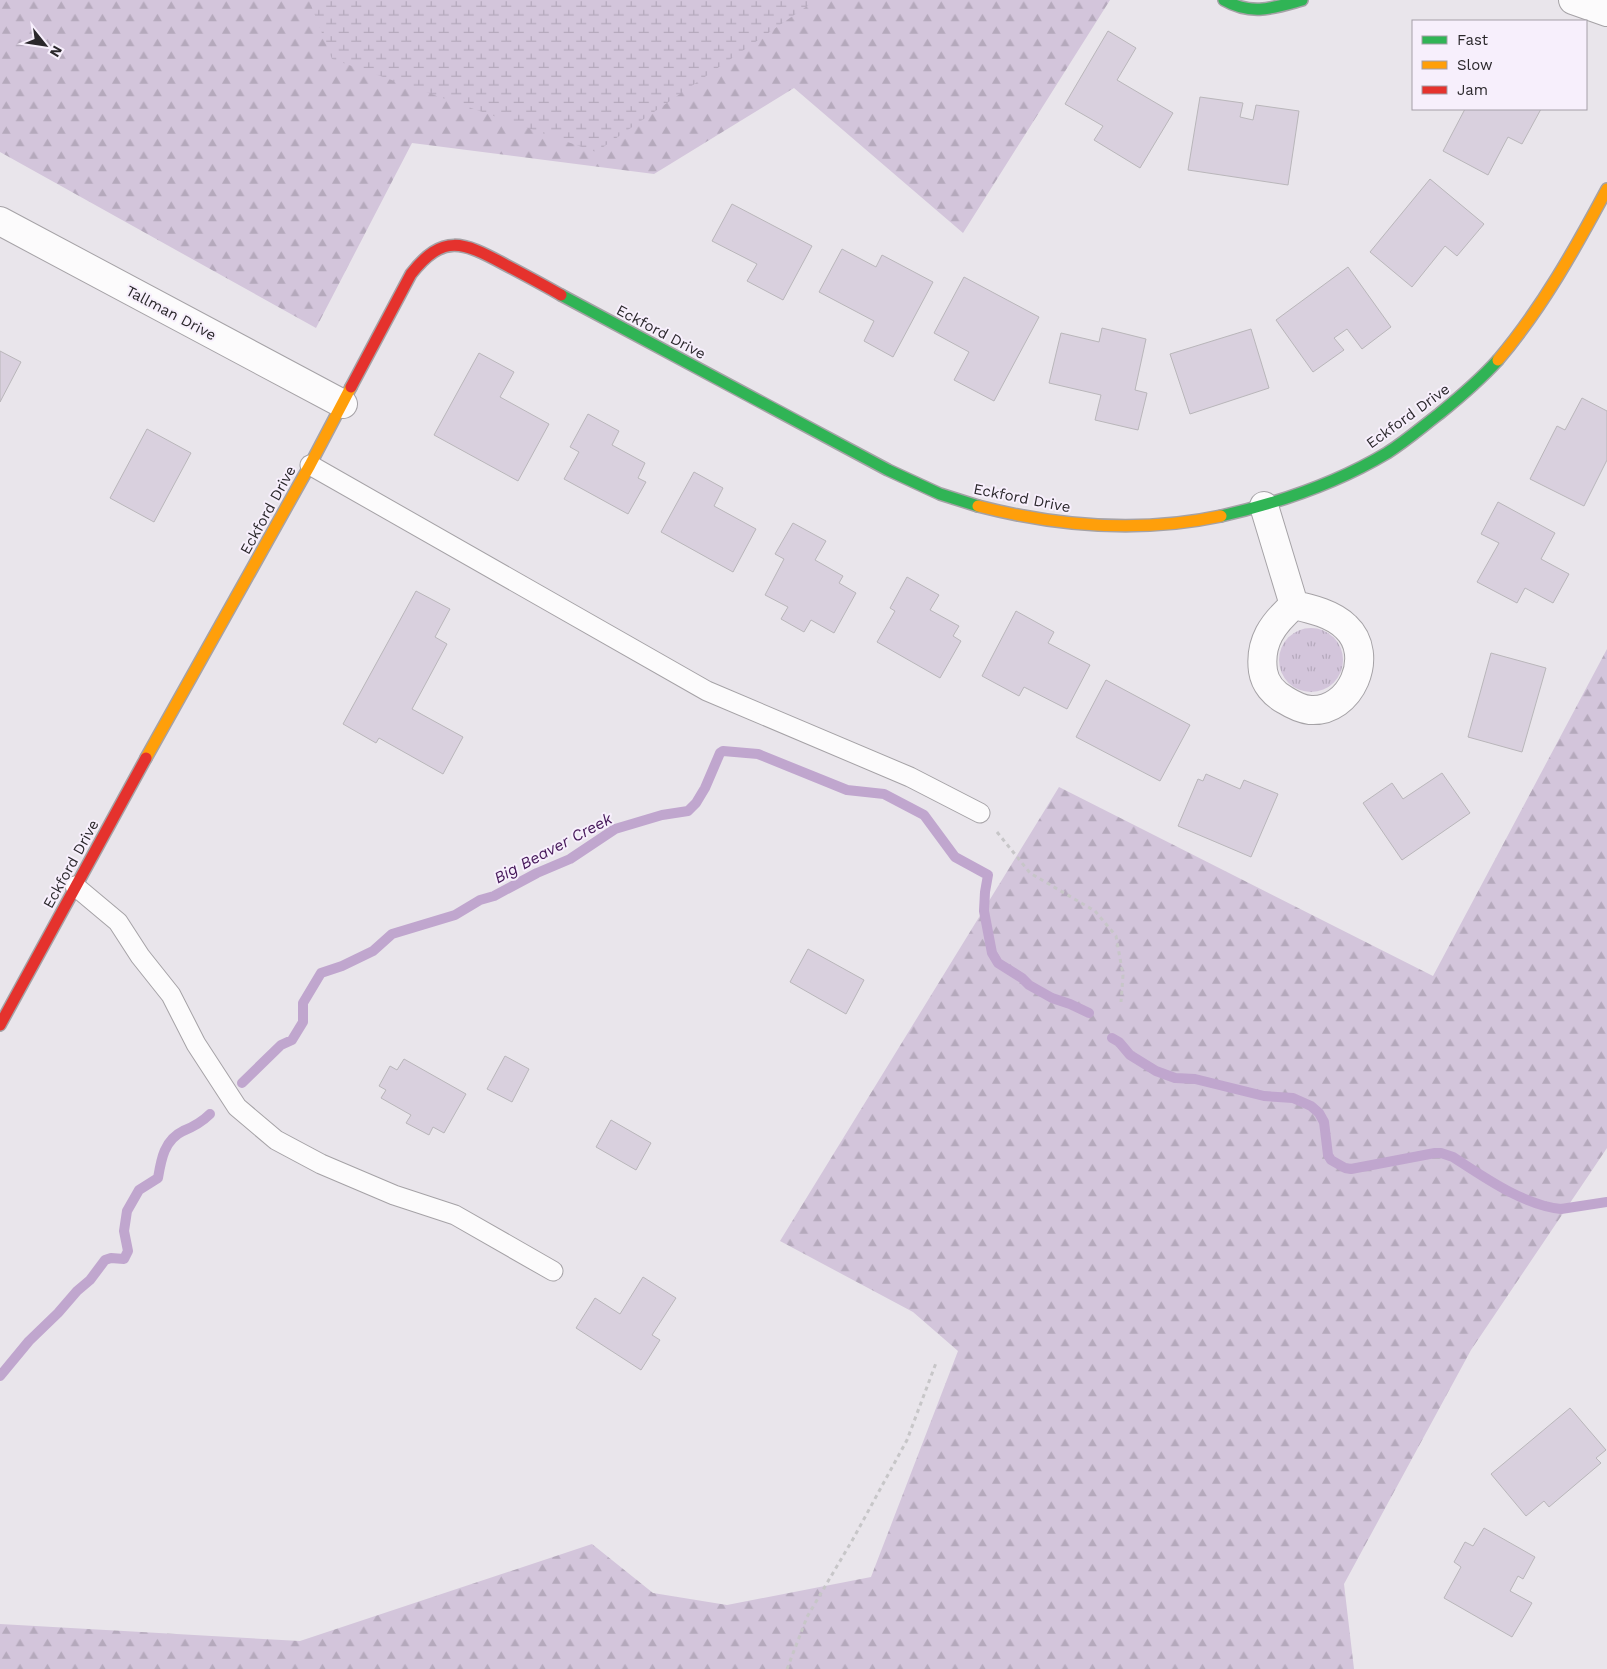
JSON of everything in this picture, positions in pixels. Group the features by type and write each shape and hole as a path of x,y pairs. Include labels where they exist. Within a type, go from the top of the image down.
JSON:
{"street":[{"path":"1224,0 1244,10 1263,10 1302,0"},
{"path":"1573,0 1607,12"},
{"name":"Eckford Drive","path":"0,1025 75,886 310,465 411,274 419,263 436,249 447,245 468,246 875,463 954,499 1017,514 1098,525 1180,523 1222,517 1264,506 1305,492 1385,454 1442,412 1488,371 1517,338 1548,295 1607,189"},
{"name":"Tallman Drive","path":"0,221 343,404"},
{"path":"1264,506 1294,605"}],"lane":[{"path":"310,465 706,691 910,777 980,813"},
{"path":"75,886 118,922 140,956 171,995 196,1044 237,1107 276,1140 321,1164 394,1195 455,1215 554,1271"}],"path":[{"path":"980,813 1030,873 1095,911 1116,936 1123,975 1121,1002"},
{"path":"787,1669 807,1617 853,1539 907,1440 936,1363"}],"green space":[{"path":"0,0 1110,0 963,233 794,88 654,174 412,143 316,328 0,152"},
{"path":"309,0 816,0 596,152 332,59"},
{"path":"1311,628 1323,630 1334,637 1341,648 1343,660 1341,672 1334,683 1323,690 1311,692 1299,690 1288,683 1281,672 1279,660 1281,648 1288,637 1299,630"},
{"path":"1607,649 1607,1148 1471,1350 1344,1584 1354,1669 0,1669 0,1624 300,1641 592,1544 653,1593 727,1605 871,1577 958,1351 913,1312 780,1241 1059,787 1433,976"}],"building":[{"path":"1108,31 1136,48 1117,80 1173,113 1140,168 1094,140 1103,126 1065,104"},
{"path":"1200,97 1243,103 1240,117 1253,120 1256,105 1299,111 1288,185 1188,170"},
{"path":"1464,110 1540,110 1522,144 1508,137 1488,175 1443,151"},
{"path":"1430,179 1484,224 1457,256 1445,246 1412,287 1370,252"},
{"path":"732,204 812,246 783,300 747,281 757,264 712,241"},
{"path":"842,249 876,267 882,255 933,282 893,357 864,341 874,321 819,292"},
{"path":"1348,267 1391,327 1362,349 1347,329 1334,338 1344,350 1313,372 1276,320"},
{"path":"964,277 1039,317 994,401 954,380 969,352 934,333"},
{"path":"1102,328 1146,339 1135,390 1147,393 1138,430 1095,420 1101,395 1049,383 1061,333 1099,342"},
{"path":"1251,329 1269,388 1190,414 1170,354"},
{"path":"0,351 21,362 0,402"},
{"path":"479,353 514,372 500,397 549,424 518,481 434,435"},
{"path":"1582,398 1607,411 1607,460 1584,506 1530,479 1557,426 1565,430"},
{"path":"588,414 619,431 612,445 645,463 638,478 646,482 628,514 564,479 579,452 570,447"},
{"path":"147,429 191,453 154,522 110,498"},
{"path":"694,472 723,488 714,506 756,529 733,572 661,532"},
{"path":"1498,502 1555,533 1541,559 1569,574 1553,603 1525,588 1517,603 1477,582 1499,543 1481,534"},
{"path":"793,523 826,541 815,560 843,576 839,583 856,593 834,633 811,620 804,632 781,619 788,607 765,595 784,559 775,554"},
{"path":"907,577 939,595 930,610 959,626 953,636 961,641 940,678 877,642 895,611 890,608"},
{"path":"416,591 450,609 435,637 447,644 412,709 463,737 443,774 379,738 376,743 343,724"},
{"path":"1016,611 1054,632 1048,643 1090,665 1067,709 1024,687 1019,696 982,676"},
{"path":"1491,653 1546,668 1522,752 1468,737"},
{"path":"1106,680 1190,725 1160,781 1076,737"},
{"path":"1442,773 1470,813 1402,860 1363,803 1392,783 1403,799"},
{"path":"1206,774 1240,789 1244,780 1278,794 1251,857 1178,826 1198,779 1203,781"},
{"path":"808,949 864,980 846,1014 790,982"},
{"path":"505,1056 529,1069 512,1102 487,1089"},
{"path":"404,1059 466,1094 444,1133 433,1127 429,1135 406,1123 411,1115 381,1098 386,1090 379,1086 390,1066 397,1070"},
{"path":"611,1120 651,1143 636,1170 596,1147"},
{"path":"643,1277 676,1298 652,1335 660,1340 641,1370 576,1328 595,1298 620,1314"},
{"path":"1570,1408 1606,1450 1596,1458 1601,1463 1549,1507 1544,1501 1526,1516 1491,1474"},
{"path":"1484,1528 1535,1557 1523,1579 1518,1576 1510,1591 1532,1603 1512,1637 1444,1598 1461,1567 1454,1562 1465,1542 1473,1546"}],"waterway":[{"name":"Big Beaver Creek","path":"242,1083 281,1045 292,1040 303,1022 303,1003 321,973 342,966 373,951 392,934 455,915 480,900 494,896 537,873 570,859 615,829 662,815 688,811 696,803 705,788 720,753 723,751 758,754 847,790 884,794 924,815 955,857 988,875 984,911 992,953 998,963 1022,978 1029,985 1052,998 1089,1013"},
{"name":"Big Beaver Creek","path":"1112,1038 1119,1042 1130,1055 1156,1071 1175,1078 1195,1079 1264,1096 1293,1098 1311,1106 1319,1113 1324,1122 1328,1155 1331,1160 1345,1168 1351,1169 1441,1153 1453,1157 1504,1189 1532,1202 1561,1209 1607,1202"},
{"name":"Big Beaver Creek","path":"0,1376 29,1341 90,1280 105,1260 111,1258 124,1259 128,1251 124,1231 127,1211 139,1190 158,1178 162,1158 172,1140 183,1131 201,1122 210,1114"}],"traffic: fast":[{"path":"1224,0 1234,5 1253,9 1272,8 1302,0"},
{"path":"561,295 888,470 940,494 978,506"},
{"path":"1221,516 1307,491 1368,464 1407,439 1439,414 1470,388 1498,360"}],"traffic: slow":[{"path":"1498,360 1543,299 1570,256 1607,189"},
{"path":"146,758 310,465 351,387"},
{"path":"978,506 1038,518 1099,525 1130,526 1160,524 1221,516"}],"traffic: jam":[{"path":"351,387 411,274 433,252 444,247 454,245 465,247 490,256 561,295"},
{"path":"0,1025 146,758"}]}
